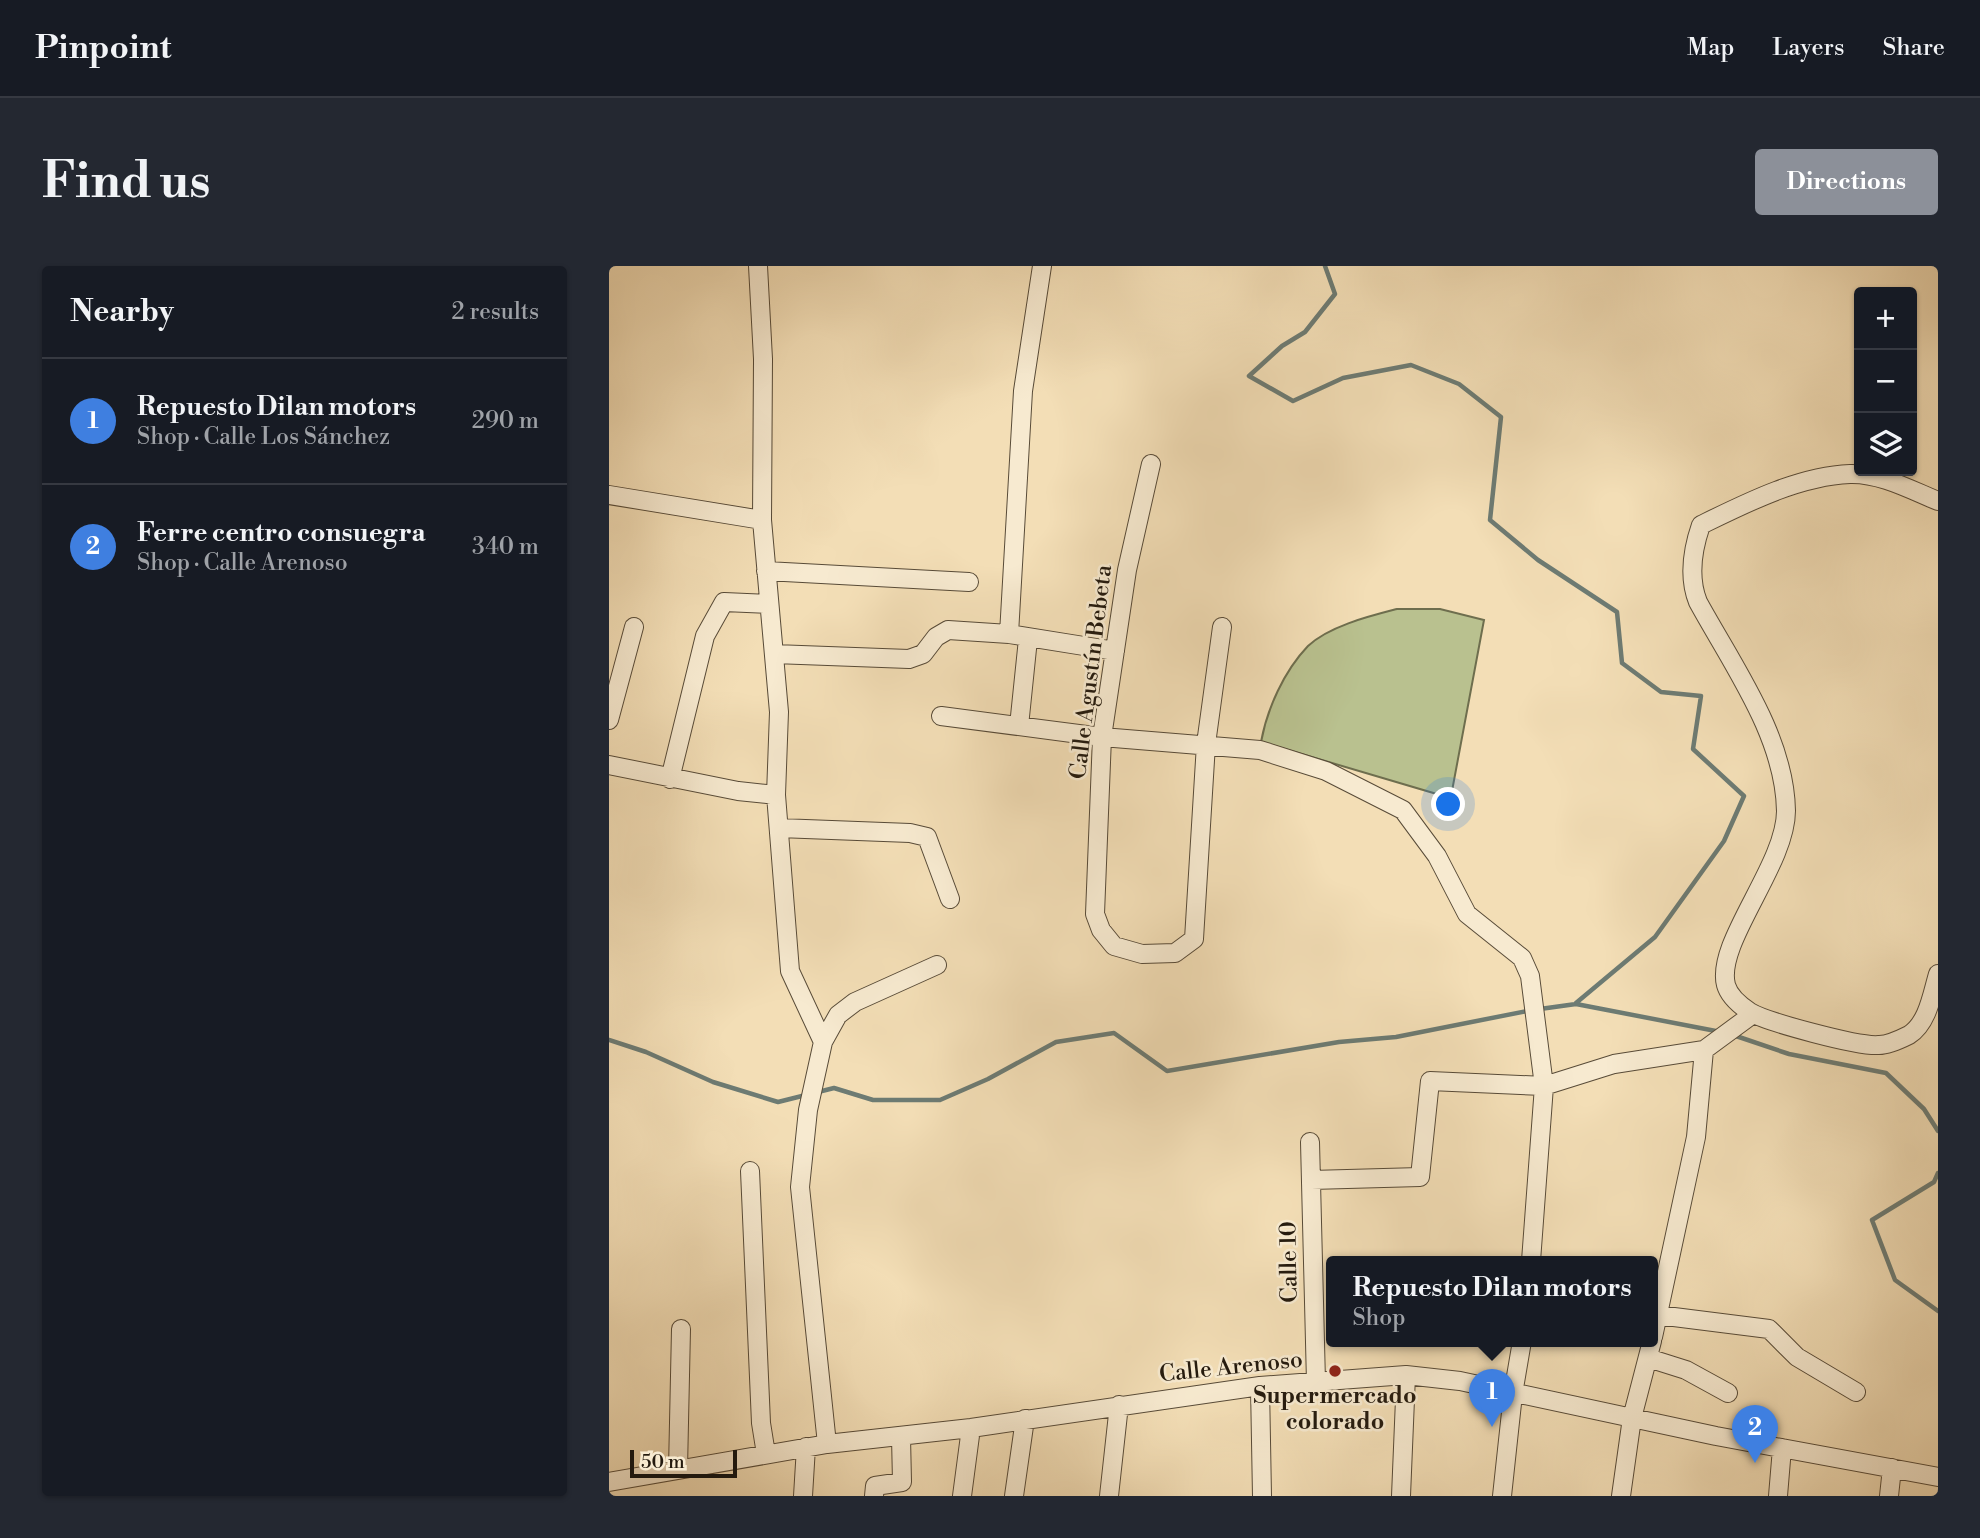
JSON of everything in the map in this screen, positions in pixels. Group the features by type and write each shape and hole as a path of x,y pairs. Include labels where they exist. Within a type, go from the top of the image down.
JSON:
{"street":[{"path":"758,266 763,359 762,520 779,712 776,795 790,971 824,1042"},
{"path":"1009,634 1023,391 1042,266"},
{"name":"Calle Agustín Bebeta","path":"1151,464 1127,570 1102,737 1095,914 1101,930 1114,946 1142,954 1175,953 1194,939 1206,744 1222,627"},
{"path":"1938,501 1886,480 1851,474 1784,489 1701,525 1693,554 1692,586 1776,748 1783,775 1786,813 1783,837 1776,857 1731,947 1726,965 1726,985 1735,1000 1753,1014 1837,1038 1879,1045 1911,1034 1925,1018 1938,974"},
{"path":"609,495 762,520"},
{"path":"766,572 969,582"},
{"path":"670,779 705,636 724,602 769,604"},
{"path":"609,720 634,626"},
{"path":"774,654 909,659 923,654 936,637 948,630 1009,634 1115,651"},
{"path":"1019,726 1028,639"},
{"path":"941,716 1102,737 1260,750 1326,771 1403,810 1437,856 1467,914 1522,958 1530,976 1541,1043 1544,1086 1531,1256"},
{"path":"609,765 670,779 776,795"},
{"path":"779,828 910,833 927,837 950,899"},
{"path":"827,1444 800,1187 815,1069 824,1042 838,1015 855,1002 937,965"},
{"path":"1311,1180 1420,1177 1430,1081 1544,1086 1614,1064 1708,1048 1753,1014"},
{"path":"1708,1048 1696,1137 1658,1315 1769,1329 1812,1368 1856,1392"},
{"name":"Calle 10","path":"1310,1142 1316,1382"},
{"path":"750,1171 761,1423 766,1454"},
{"path":"678,1469 681,1329"},
{"path":"1503,1496 1513,1395 1521,1347"},
{"path":"1621,1496 1632,1418 1650,1347"},
{"path":"1654,1347 1686,1370 1728,1393"},
{"path":"1401,1496 1406,1375"},
{"name":"Calle Arenoso","path":"609,1482 827,1444 971,1428 1260,1386 1406,1375 1460,1381 1513,1395 1938,1477"},
{"path":"1260,1386 1262,1496"},
{"path":"1109,1496 1119,1405"},
{"path":"1014,1496 1025,1419"},
{"path":"963,1496 971,1428"},
{"path":"874,1496 875,1486 902,1482 901,1437"},
{"path":"803,1496 806,1447"},
{"path":"1777,1496 1782,1448"},
{"path":"1889,1496 1892,1468"}],"green space":[{"path":"1397,609 1440,609 1484,620 1452,791 1447,797 1261,742 1278,691 1291,667 1308,646 1338,627"}],"waterway":[{"path":"1325,266 1335,294 1305,332 1282,346 1249,376 1293,401 1343,378 1411,365 1459,384 1501,417 1490,520 1538,560 1617,612 1622,663 1661,692 1701,696 1693,749 1744,796 1724,841 1655,937 1576,1003"},
{"path":"1540,1009 1576,1004 1721,1032"},
{"path":"818,1092 834,1088 873,1100 940,1100 988,1079 1056,1042 1114,1033 1167,1071 1339,1042 1396,1037 1532,1010"},
{"path":"1733,1035 1789,1054 1886,1073 1924,1109 1938,1131"},
{"path":"609,1040 646,1052 713,1082 778,1102 806,1095"},
{"path":"1938,1173 1934,1182 1872,1220 1895,1280 1938,1311"}],"place":[{"name":"Supermercado colorado","path":"1335,1371"},
{"name":"Repuesto Dilan motors","path":"1492,1427"},
{"name":"Ferre centro consuegra","path":"1755,1463"}]}
